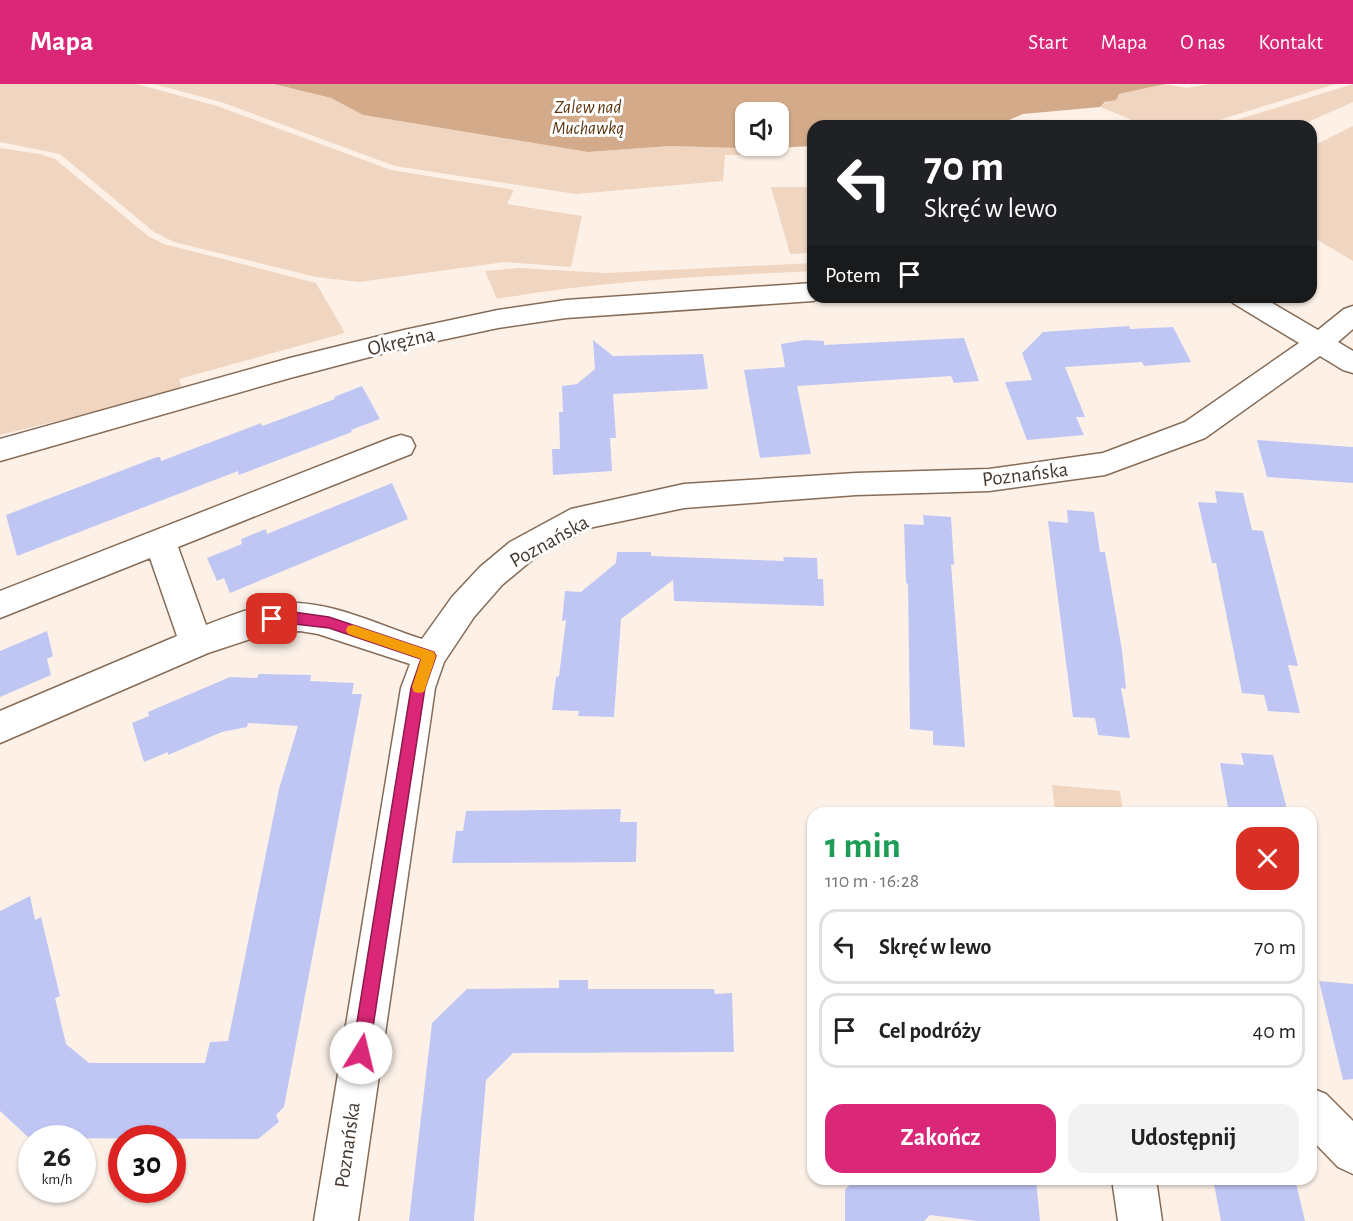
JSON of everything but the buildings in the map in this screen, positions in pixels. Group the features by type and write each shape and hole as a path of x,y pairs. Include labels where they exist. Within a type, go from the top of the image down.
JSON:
{"street":[{"name":"Okrężna","path":"0,450 290,368 404,339 498,319 588,307 807,292"},
{"path":"1252,303 1353,363"},
{"name":"Poznańska","path":"336,1221 416,700 429,656 463,607 491,576 521,552 582,518 684,496 856,484 989,480 1105,464 1195,430 1319,343 1353,315"},
{"path":"0,605 401,447"},
{"path":"160,541 196,643"},
{"path":"0,727 196,643 258,621 286,617 329,623 429,656"},
{"path":"1317,1115 1353,1152"},
{"path":"1135,1185 1140,1221"}],"shaded area":[{"path":"0,84 137,84 217,106 391,170 514,190 507,204 582,216 571,267 505,262 359,282 316,277 174,242 154,232 60,154 0,142"},
{"path":"154,84 274,84 331,98 363,115 588,152 670,146 735,148 735,155 725,155 723,181 576,194 395,166 221,102"},
{"path":"1165,84 1187,88 1209,84 1335,84 1219,120 1131,120 1100,107 1119,94"},
{"path":"1353,84 1353,102 1312,120 1236,120"},
{"path":"1353,126 1353,261 1317,240 1317,144"},
{"path":"0,148 40,154 55,159 148,236 164,244 316,283 345,333 179,379 183,390 0,435"},
{"path":"771,187 807,187 807,253 790,254"},
{"path":"807,263 807,271 615,284 497,299 485,271 519,268 606,273"},
{"path":"1052,785 1120,791 1122,807 1054,807"}],"water":[{"name":"Zalew nad Muchawką","path":"274,84 1165,84 1119,94 1116,100 1105,102 1100,107 1023,114 1009,120 807,120 807,146 789,147 789,102 735,102 735,148 670,146 588,152 363,115 331,98"}],"slow traffic":[{"path":"353,630 429,656 419,687"}],"route":[{"path":"272,619 286,617 329,623 429,656 418,688 361,1053"}]}
